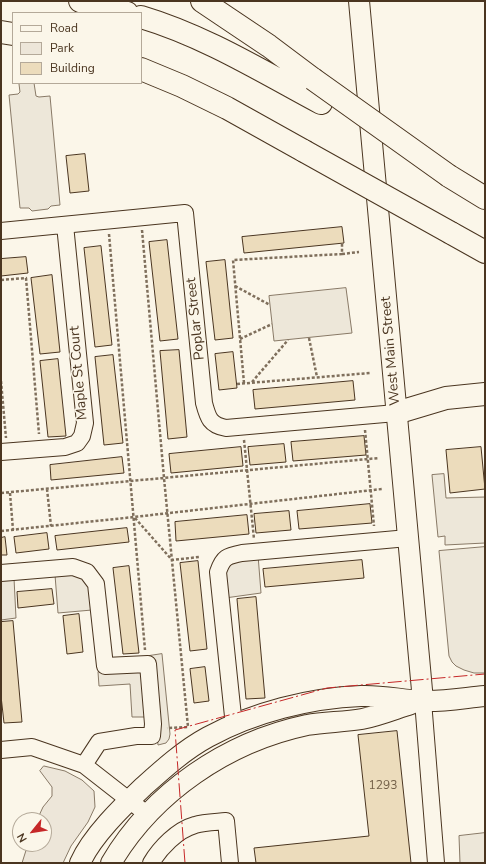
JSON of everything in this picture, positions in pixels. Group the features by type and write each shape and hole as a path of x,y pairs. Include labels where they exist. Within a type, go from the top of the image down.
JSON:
{"highway":[{"path":"80,1 123,12"},
{"path":"202,1 269,46 312,79 449,176"},
{"path":"142,17 172,27 206,42 321,103 485,198"},
{"path":"1,32 12,34"},
{"path":"142,69 182,86 227,108 485,252"},
{"path":"396,413 446,398 485,394"}],"main road":[{"name":"West Main Street","path":"359,1 423,701"},
{"path":"80,863 83,856 103,828 129,800 169,763 208,737 262,713 308,702 363,696 423,701 485,696"},
{"path":"111,863 120,848 148,814 187,778 224,755 269,736 308,725 362,719 423,701"}],"street":[{"name":"Poplar Street","path":"1,231 185,213 204,403 208,417 216,426 226,428 243,427 396,413"},
{"name":"Maple St Court","path":"4,446 40,449 65,447 77,443 82,436 84,423 65,225"},
{"path":"234,726 218,572 221,562 230,556 255,551 408,538"},
{"path":"1,574 73,567 87,572 96,584 105,666 147,664 152,736 136,736 99,742 84,765"},
{"path":"423,701 436,863"},
{"path":"1,750 32,747 84,765 148,814"},
{"path":"151,863 156,854 181,831 196,824 226,821 230,863"}],"path":[{"path":"141,218 188,727 152,730"},
{"path":"108,221 147,664"},
{"path":"342,243 342,254"},
{"path":"244,383 233,260 359,252"},
{"path":"1,280 26,278 40,449"},
{"path":"235,286 270,305"},
{"path":"240,339 272,324"},
{"path":"309,338 317,377"},
{"path":"252,383 288,340"},
{"path":"237,384 370,373"},
{"path":"1,380 4,446"},
{"path":"364,416 375,541"},
{"path":"243,427 255,551"},
{"path":"1,493 379,458"},
{"path":"47,489 51,526"},
{"path":"1,531 382,489"},
{"path":"10,493 13,530"},
{"path":"134,517 172,560"},
{"path":"172,560 199,557"}],"green space":[{"path":"44,766 65,771 82,780 94,791 95,807 88,822 71,846 63,863 22,863 25,852 52,852 52,812 41,812 52,796 52,787 40,771"}],"shaded area":[{"path":"19,84 34,84 36,96 50,96 60,205 51,206 48,209 32,211 29,208 20,208 9,95 18,94 20,92"},
{"path":"346,288 352,333 274,341 269,296"},
{"path":"444,474 446,498 485,497 485,543 445,545 445,536 438,537 432,475"},
{"path":"485,547 485,673 474,673 456,666 449,656 439,551"},
{"path":"258,555 261,593 225,598 226,569 228,564"},
{"path":"79,574 89,586 92,610 58,613 55,575"},
{"path":"14,578 16,618 1,620 1,579"},
{"path":"162,654 170,734 166,743 158,745 149,656"},
{"path":"141,669 145,717 132,717 130,684 99,686 98,672"},
{"path":"485,833 485,863 460,863 459,836"}],"building":[{"path":"85,154 89,191 70,193 66,156"},
{"path":"342,227 344,243 244,253 242,237"},
{"path":"167,240 178,339 160,341 149,242"},
{"path":"101,246 112,345 95,347 84,248"},
{"path":"26,257 28,273 1,276 1,259"},
{"path":"225,260 233,338 215,340 206,262"},
{"path":"52,275 60,352 40,354 31,278"},
{"path":"179,350 187,437 168,439 160,351"},
{"path":"233,352 237,388 219,390 215,354"},
{"path":"113,355 123,443 104,445 95,357"},
{"path":"58,359 66,436 48,437 40,361"},
{"path":"353,381 355,400 255,409 253,390"},
{"path":"364,436 366,455 293,461 291,442"},
{"path":"284,444 286,462 250,465 248,447"},
{"path":"241,447 243,466 171,473 169,454"},
{"path":"481,447 485,489 450,493 446,450"},
{"path":"122,457 124,473 51,480 50,465"},
{"path":"370,504 372,523 299,529 297,511"},
{"path":"289,511 291,530 256,533 254,514"},
{"path":"247,515 249,534 176,541 175,522"},
{"path":"127,528 129,542 57,550 55,536"},
{"path":"47,533 49,549 16,553 14,537"},
{"path":"5,537 7,555 1,555 1,538"},
{"path":"362,560 364,578 265,587 263,569"},
{"path":"198,561 207,649 190,651 180,563"},
{"path":"129,566 139,653 123,654 113,568"},
{"path":"52,589 54,604 18,608 17,592"},
{"path":"256,597 265,698 246,699 237,599"},
{"path":"79,614 83,652 67,654 63,616"},
{"path":"13,621 22,722 4,723 1,696 1,622"},
{"path":"205,667 209,701 194,703 190,669"},
{"path":"397,731 411,863 256,863 254,848 369,836 358,735"}],"power":[{"path":"185,863 175,730 327,688 485,674"}]}
